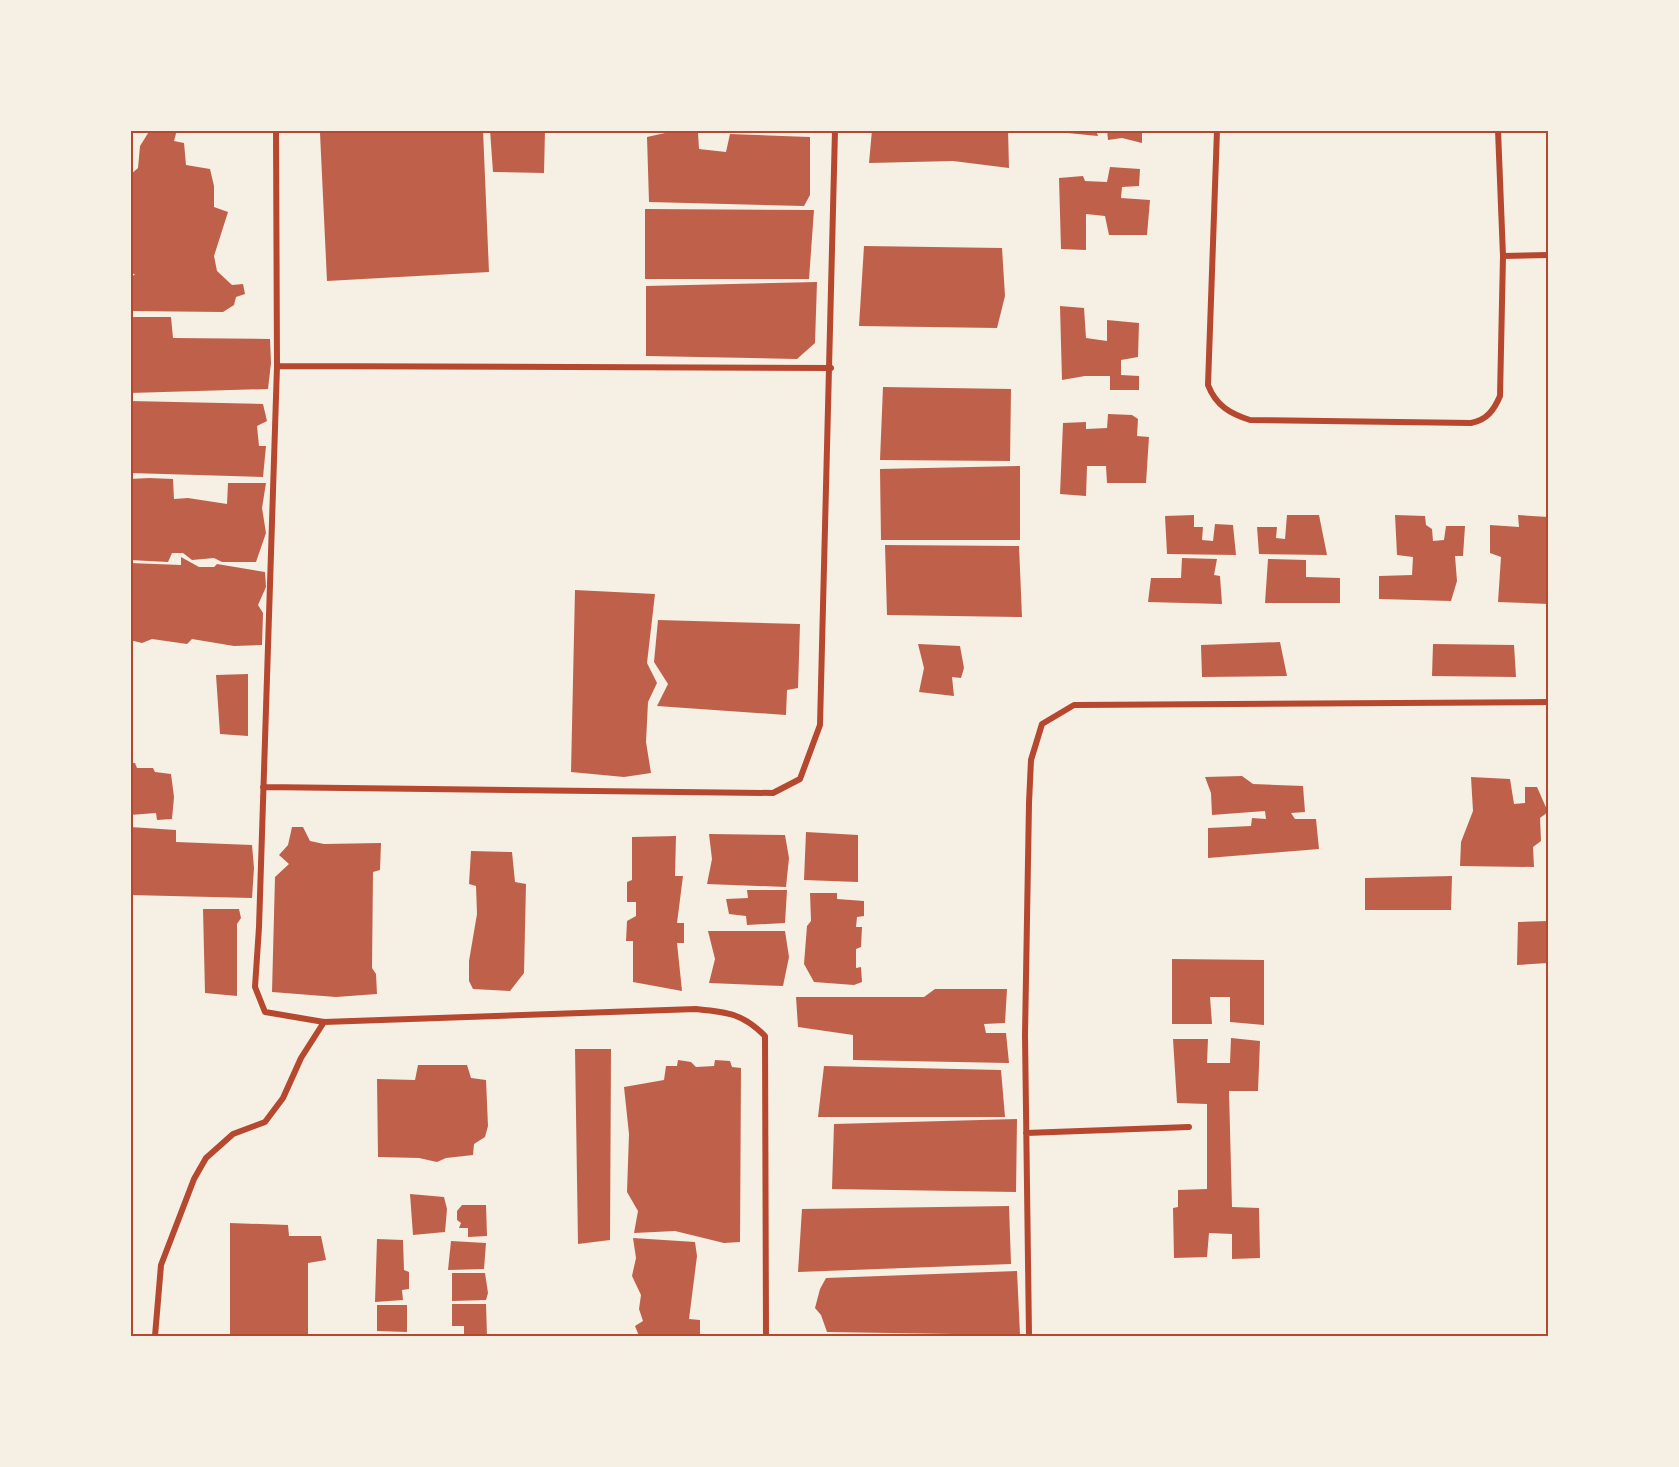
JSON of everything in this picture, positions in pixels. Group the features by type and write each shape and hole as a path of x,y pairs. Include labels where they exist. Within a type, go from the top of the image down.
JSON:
{"street":[{"path":"276,130 278,366 260,927 255,987 264,1011 324,1022 696,1009 728,1012 750,1022 765,1036 766,1336"},
{"path":"263,787 772,793 800,779 820,725 831,368 835,130"},
{"path":"1217,130 1208,386 1213,398 1232,415 1250,420 1481,421 1495,408 1500,396 1503,256 1498,130"},
{"path":"1503,256 1548,255"},
{"path":"278,366 831,368"},
{"path":"1029,1336 1025,1035 1030,771 1042,724 1074,705 1548,702"},
{"path":"154,1336 161,1265 194,1179 206,1158 233,1134 265,1122 284,1098 301,1058 324,1022"},
{"path":"1026,1133 1189,1127"}],"building":[{"path":"150,130 177,130 174,141 184,143 186,165 210,169 214,186 214,207 228,212 214,256 217,271 232,285 243,284 245,294 236,297 234,305 223,312 130,311 130,276 135,275 130,271 130,175 138,168 140,146"},
{"path":"483,130 489,272 327,281 320,133"},
{"path":"490,130 545,130 544,173 493,172"},
{"path":"872,130 1008,130 1009,168 953,161 869,163"},
{"path":"1057,130 1096,130 1098,136 1057,132"},
{"path":"1107,130 1142,130 1142,143 1122,138 1108,140"},
{"path":"674,131 698,133 699,149 726,152 730,134 810,137 810,195 804,206 649,202 647,137"},
{"path":"1110,167 1140,169 1139,186 1122,187 1121,198 1150,200 1147,235 1109,235 1105,216 1086,214 1086,250 1061,249 1059,178 1083,176 1085,181 1107,182"},
{"path":"645,209 814,210 809,279 645,279"},
{"path":"864,246 1002,248 1005,296 997,328 859,326"},
{"path":"817,282 815,343 797,359 646,356 646,286"},
{"path":"1060,306 1084,308 1086,338 1107,341 1107,320 1139,323 1138,357 1121,360 1121,375 1139,376 1139,390 1110,390 1110,376 1085,376 1062,380"},
{"path":"130,317 171,317 173,338 270,339 271,363 268,389 130,393"},
{"path":"883,387 1011,389 1010,461 880,460"},
{"path":"130,401 263,404 267,421 257,426 259,446 266,446 263,477 130,473"},
{"path":"1108,414 1132,415 1138,419 1137,436 1149,437 1146,483 1107,483 1106,466 1087,466 1086,496 1060,494 1063,423 1086,422 1086,429 1107,428"},
{"path":"1020,466 1020,540 881,540 880,469"},
{"path":"130,479 173,479 174,499 188,498 227,504 228,483 266,483 262,508 266,533 256,562 222,562 214,558 192,560 183,553 172,553 168,562 130,560"},
{"path":"1194,515 1194,527 1203,527 1202,540 1213,541 1215,524 1233,525 1236,555 1167,554 1165,516"},
{"path":"1287,515 1319,515 1327,555 1259,554 1257,527 1277,527 1276,538 1285,539"},
{"path":"1395,515 1425,516 1426,525 1432,529 1433,541 1444,540 1446,526 1465,526 1463,556 1455,556 1457,581 1451,601 1379,599 1379,576 1412,575 1413,557 1397,555"},
{"path":"1518,515 1548,517 1548,604 1498,602 1501,557 1490,553 1490,525 1519,527"},
{"path":"885,545 1019,546 1022,617 887,615"},
{"path":"181,557 199,567 214,567 217,564 265,572 266,587 258,605 263,613 262,645 234,646 192,639 187,644 152,639 142,643 130,640 130,563 181,565"},
{"path":"1182,558 1217,559 1214,575 1220,576 1222,604 1148,602 1151,578 1181,578"},
{"path":"1268,559 1306,560 1306,577 1340,578 1340,603 1265,603"},
{"path":"575,590 655,594 647,663 657,683 648,702 646,742 651,773 624,777 571,772"},
{"path":"658,620 800,624 798,688 787,690 786,715 657,706 668,684 654,662"},
{"path":"1280,642 1287,676 1202,677 1201,645"},
{"path":"918,644 960,646 964,668 961,678 952,677 954,696 919,692 924,668"},
{"path":"1433,644 1514,645 1516,677 1432,676"},
{"path":"248,674 248,736 220,734 216,675"},
{"path":"130,763 135,763 137,768 153,768 155,772 171,774 174,797 172,819 157,820 156,813 130,815"},
{"path":"1242,776 1253,784 1303,786 1305,812 1291,813 1295,819 1316,819 1319,849 1208,858 1208,828 1251,826 1252,818 1266,819 1265,811 1212,815 1211,793 1205,777"},
{"path":"1471,777 1510,779 1514,804 1525,803 1525,787 1537,787 1548,812 1540,818 1541,841 1533,847 1534,867 1460,866 1461,842 1473,811"},
{"path":"130,827 176,830 176,842 252,845 254,868 252,898 130,895"},
{"path":"292,827 303,827 310,841 324,844 381,843 380,870 373,872 372,968 376,974 377,994 336,997 272,992 275,877 289,864 279,855 288,845"},
{"path":"806,832 858,835 858,882 804,880"},
{"path":"709,834 785,835 789,858 786,887 707,884 712,859"},
{"path":"676,836 675,876 683,876 677,923 684,923 684,943 677,943 682,991 633,982 633,941 626,941 627,921 636,916 636,902 627,902 627,882 632,880 632,837"},
{"path":"471,851 512,852 515,882 526,884 524,973 510,991 473,989 469,981 469,961 477,914 476,886 469,884"},
{"path":"1452,876 1451,910 1365,910 1365,878"},
{"path":"747,890 787,890 785,923 747,925 746,916 729,914 726,899 748,898"},
{"path":"810,893 837,893 837,899 864,901 864,916 857,917 856,927 862,927 861,947 856,949 856,968 861,967 862,982 854,985 814,982 804,964 807,926 811,921"},
{"path":"203,909 239,909 241,918 237,924 237,996 205,993"},
{"path":"1548,921 1548,963 1517,965 1518,922"},
{"path":"708,931 785,931 789,957 783,986 709,983 715,959"},
{"path":"1172,959 1264,960 1264,1025 1230,1022 1230,997 1210,997 1212,1024 1172,1024"},
{"path":"935,989 1007,989 1005,1023 984,1024 986,1033 1006,1033 1009,1063 853,1060 853,1035 798,1027 796,997 924,997"},
{"path":"1231,1038 1260,1041 1258,1091 1229,1091 1232,1207 1259,1208 1260,1258 1232,1259 1232,1234 1209,1233 1207,1257 1174,1258 1173,1208 1178,1207 1178,1190 1207,1189 1207,1104 1177,1103 1173,1039 1208,1039 1207,1063 1230,1063"},
{"path":"575,1049 611,1049 610,1240 578,1244"},
{"path":"678,1060 691,1062 696,1067 714,1066 715,1060 730,1061 732,1067 741,1068 740,1242 724,1243 675,1231 634,1233 638,1211 627,1192 629,1134 624,1087 664,1080 666,1066 677,1066"},
{"path":"418,1065 467,1065 471,1078 486,1080 488,1126 485,1137 474,1144 473,1155 446,1158 437,1162 419,1158 378,1157 377,1079 415,1080"},
{"path":"824,1066 1001,1070 1005,1117 818,1117"},
{"path":"1017,1119 1016,1192 832,1189 834,1124"},
{"path":"410,1194 444,1197 447,1209 445,1232 413,1235"},
{"path":"462,1205 486,1205 487,1236 468,1237 468,1228 459,1228 461,1223 457,1220 457,1211"},
{"path":"1009,1206 1011,1264 798,1272 802,1209"},
{"path":"230,1223 288,1225 289,1236 321,1236 326,1260 308,1263 308,1336 230,1336"},
{"path":"633,1238 695,1242 697,1256 689,1319 700,1320 700,1336 639,1336 635,1326 643,1321 639,1309 641,1295 632,1276 636,1258"},
{"path":"377,1239 403,1240 404,1270 409,1272 409,1289 402,1290 403,1300 375,1302"},
{"path":"451,1241 486,1243 484,1269 448,1270"},
{"path":"1017,1271 1020,1335 827,1332 821,1315 815,1308 820,1289 826,1278"},
{"path":"452,1273 485,1273 488,1293 486,1300 452,1301"},
{"path":"452,1304 486,1304 487,1336 464,1336 464,1326 452,1326"},
{"path":"377,1305 407,1305 407,1332 377,1331"}]}
